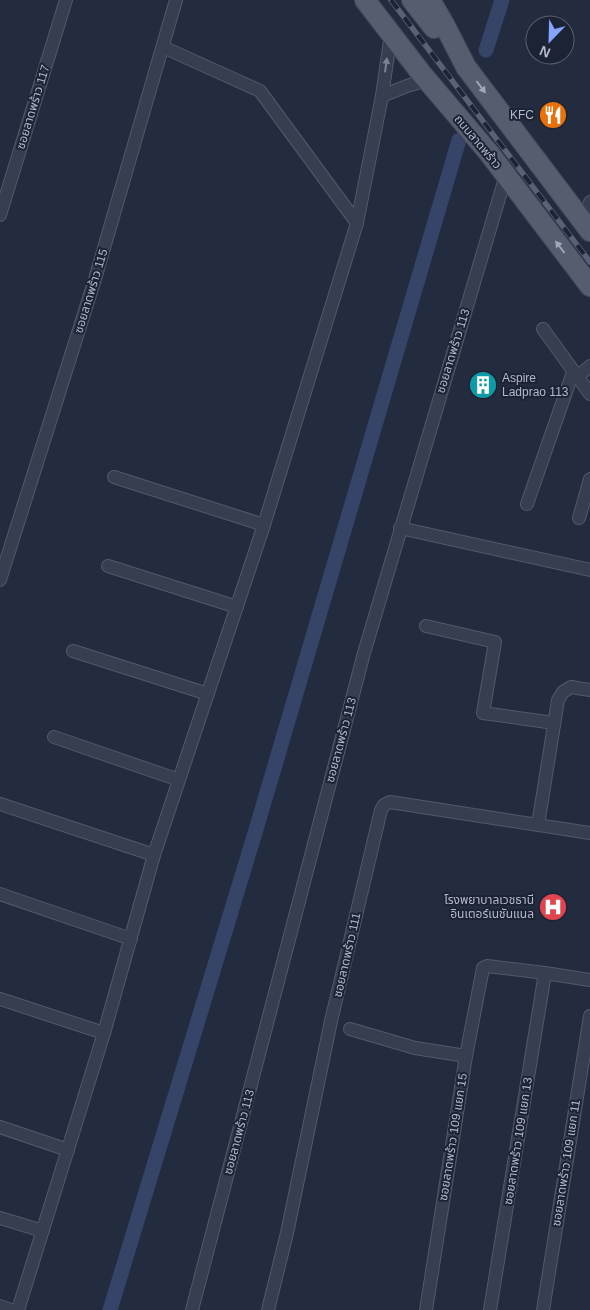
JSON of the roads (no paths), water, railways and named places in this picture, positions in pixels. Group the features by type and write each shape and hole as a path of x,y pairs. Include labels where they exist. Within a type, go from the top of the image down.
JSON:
{"main road":[{"name":"ถนนลาดพร้าว","path":"365,0 427,80 489,153 590,286"},
{"path":"381,0 444,83 489,153"},
{"path":"412,0 466,67 587,228"},
{"path":"430,0 466,67"}],"street":[{"name":"ซอยลาดพร้าว 117","path":"0,215 66,0"},
{"name":"ซอยลาดพร้าว 115","path":"0,580 95,279 176,0"},
{"path":"18,1310 104,1033 154,856 264,525 357,223 382,96 391,34"},
{"path":"163,47 260,91 357,223"},
{"path":"382,96 427,80"},
{"name":"ซอยลาดพร้าว 113","path":"192,1310 364,653 506,175"},
{"path":"587,228 590,202"},
{"path":"543,329 590,394"},
{"path":"527,504 575,374 590,366"},
{"path":"114,477 264,525"},
{"path":"579,518 590,478"},
{"path":"400,528 590,570"},
{"path":"108,566 237,607"},
{"path":"426,626 495,642 483,713 554,723"},
{"path":"73,652 208,694"},
{"path":"538,825 558,700 562,692 570,687 590,690"},
{"path":"54,737 180,780"},
{"name":"ซอยลาดพร้าว 111","path":"268,1310 332,1021 381,810 384,805 390,802 590,833"},
{"path":"0,804 154,856"},
{"path":"0,894 131,939"},
{"name":"ซอยลาดพร้าว 109 แยก 15","path":"426,1310 466,1056 482,968 486,966 545,973"},
{"path":"545,973 590,980"},
{"name":"ซอยลาดพร้าว 109 แยก 13","path":"490,1310 545,973"},
{"path":"0,999 104,1033"},
{"name":"ซอยลาดพร้าว 109 แยก 11","path":"543,1310 590,1016"},
{"path":"350,1029 415,1048 466,1056"},
{"path":"0,1127 68,1150"},
{"path":"0,1218 42,1231"},
{"path":"0,1306 11,1310"}],"waterway":[{"path":"486,50 502,0"},
{"path":"110,1310 255,833 459,140"}],"railway":[{"path":"391,0 590,262"}],"place":[{"name":"KFC","path":"553,115"},
{"name":"Aspire Ladprao 113","path":"483,385"},
{"name":"โรงพยาบาลเวชธานี อินเตอร์เนชันแนล","path":"553,907"}]}
